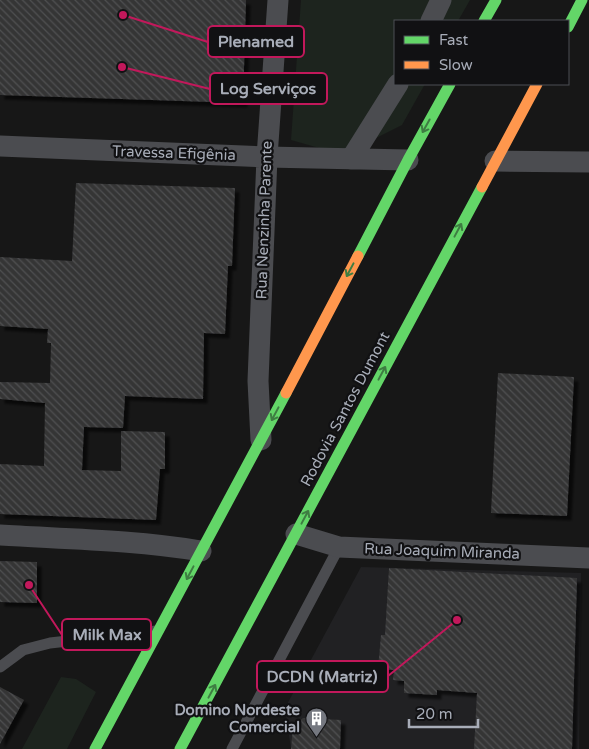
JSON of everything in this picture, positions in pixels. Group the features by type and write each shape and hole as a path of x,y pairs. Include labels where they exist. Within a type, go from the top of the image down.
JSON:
{"highway":[{"path":"485,20 496,0"},
{"path":"569,25 582,0"},
{"path":"95,749 449,85"},
{"name":"Rodovia Santos Dumont","path":"180,749 536,85"}],"street":[{"name":"Rua Nenzinha Parente","path":"261,440 258,381 266,157 278,0"},
{"path":"431,20 441,0"},
{"path":"351,159 397,85"},
{"name":"Travessa Efigênia","path":"0,146 266,157 408,160"},
{"path":"495,161 589,162"},
{"name":"Rua Joaquim Miranda","path":"296,534 339,547 589,558"},
{"path":"0,535 139,543 201,551"}],"lane":[{"path":"232,749 339,547"},
{"path":"0,667 23,650 50,643 158,631"}],"shaded area":[{"path":"301,0 470,0 459,20 394,20 394,85 424,85 402,125 348,150 326,150 291,140"},
{"path":"361,567 581,573 579,749 291,749 285,708"},
{"path":"61,677 76,679 96,692 67,749 22,749"}],"building":[{"path":"0,0 246,0 243,103 0,95"},
{"path":"76,183 235,188 232,266 228,266 225,334 204,333 203,399 125,396 123,428 84,427 82,470 121,471 121,431 165,432 165,469 160,469 156,520 0,514 0,464 44,466 45,403 0,399 0,382 50,383 51,343 47,343 48,329 0,326 0,257 72,261"},
{"path":"498,373 574,377 567,516 491,513"},
{"path":"0,561 37,562 37,603 0,602"},
{"path":"389,568 577,578 572,749 474,749 477,693 437,690 437,695 404,693 404,681 393,680 394,670 378,669 381,635 385,635"},
{"path":"0,687 24,700 0,744"},
{"name":"Domino Nordeste Comercial","path":"303,718 341,720 340,749 291,749 293,726"}],"traffic: fast":[{"path":"485,20 496,0"},
{"path":"569,25 582,0"},
{"path":"358,256 449,85"},
{"path":"180,749 482,187"},
{"path":"95,749 286,393"}],"traffic: slow":[{"path":"482,187 536,85"},
{"path":"286,393 358,256"}],"place":[{"name":"Plenamed","path":"123,15"},
{"name":"Log Serviços","path":"122,67"},
{"name":"Milk Max","path":"29,585"},
{"name":"DCDN (Matriz)","path":"457,620"},
{"name":"Domino Nordeste Comercial","path":"316,738"}]}
